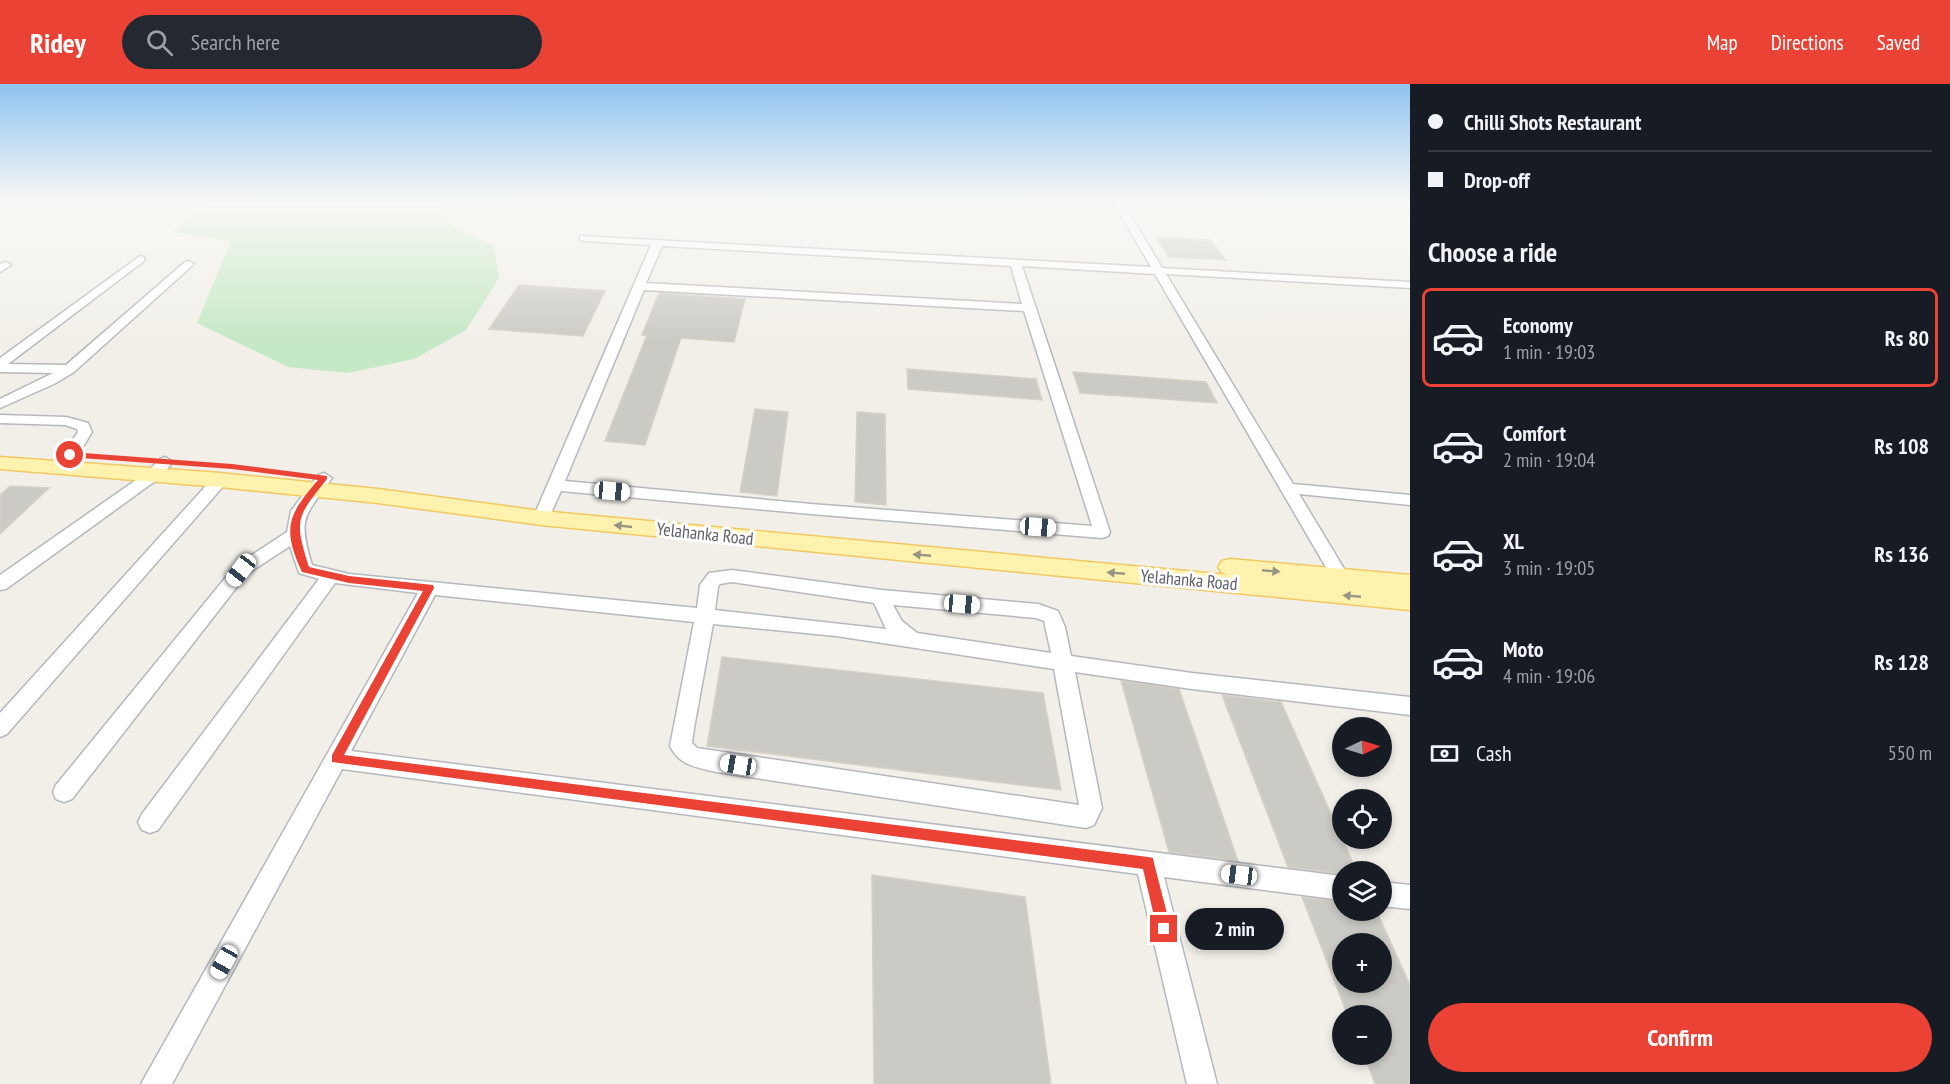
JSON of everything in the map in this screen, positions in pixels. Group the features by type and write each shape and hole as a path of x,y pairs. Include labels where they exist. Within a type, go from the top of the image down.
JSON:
{"main road":[{"name":"Yelahanka Road","path":"0,449 63,461 158,469 220,480 320,484 548,502 1410,584"},
{"name":"Yelahanka Road","path":"0,463 63,461"},
{"name":"Yelahanka Road","path":"158,469 232,467 320,484"},
{"name":"Yelahanka Road","path":"548,502 1410,601"}],"lane":[{"path":"655,249 548,502 853,513 1102,532 1015,262"},
{"path":"777,249 1410,285"},
{"path":"1145,249 1340,578"},
{"path":"0,366 140,259"},
{"path":"0,404 69,369 189,264"},
{"path":"639,286 1029,308"},
{"path":"0,366 69,369"},
{"path":"0,420 66,421 83,426 85,432 82,439 63,461"},
{"path":"0,584 158,469"},
{"path":"0,728 220,480"},
{"path":"320,484 300,507 294,520 295,535 305,569 349,580 855,632 1192,681 1410,706"},
{"path":"1287,488 1410,500"},
{"path":"64,792 241,570 295,535"},
{"path":"150,822 331,575"},
{"path":"732,576 882,597 1038,611 1051,616 1056,627 1091,808 1086,817 727,764 690,756 681,746 705,616 709,585 715,578 732,576"},
{"path":"156,1084 430,588"},
{"path":"855,632 873,622 881,610 882,597"},
{"path":"882,597 887,616 896,630 913,640"},
{"path":"336,759 1332,887"},
{"path":"1148,863 1203,1084"},
{"path":"1392,895 1410,897"}],"green space":[{"path":"228,249 494,249 499,278 466,330 414,359 348,373 288,367 197,323"}],"building":[{"path":"1164,249 1217,249 1226,260 1169,257"},
{"path":"519,285 605,291 583,336 489,329"},
{"path":"659,293 745,299 734,342 681,338 645,445 605,441 647,335 642,335"},
{"path":"907,369 1036,379 1042,400 908,389"},
{"path":"1073,372 1206,382 1217,403 1080,393"},
{"path":"755,409 788,412 777,496 740,492"},
{"path":"857,412 885,414 886,505 855,502"},
{"path":"10,486 49,488 0,534 0,495"},
{"path":"722,657 1043,693 1061,790 707,746"},
{"path":"1121,681 1179,689 1238,861 1169,852"},
{"path":"1222,695 1281,702 1332,816 1332,849 1347,849 1352,861 1332,861 1332,873 1288,867"},
{"path":"872,875 1025,897 1051,1084 874,1084"},
{"path":"1302,897 1332,901 1332,921 1381,921 1386,933 1332,933 1332,975"},
{"path":"1392,945 1410,985 1410,1084 1375,1084 1368,1065 1392,1065 1392,1005 1344,1005 1339,993 1392,993"}],"route":[{"path":"70,455 232,467 324,478 306,498 294,520 295,535 305,569 349,580 430,588 336,759 1148,863 1164,929"}]}
